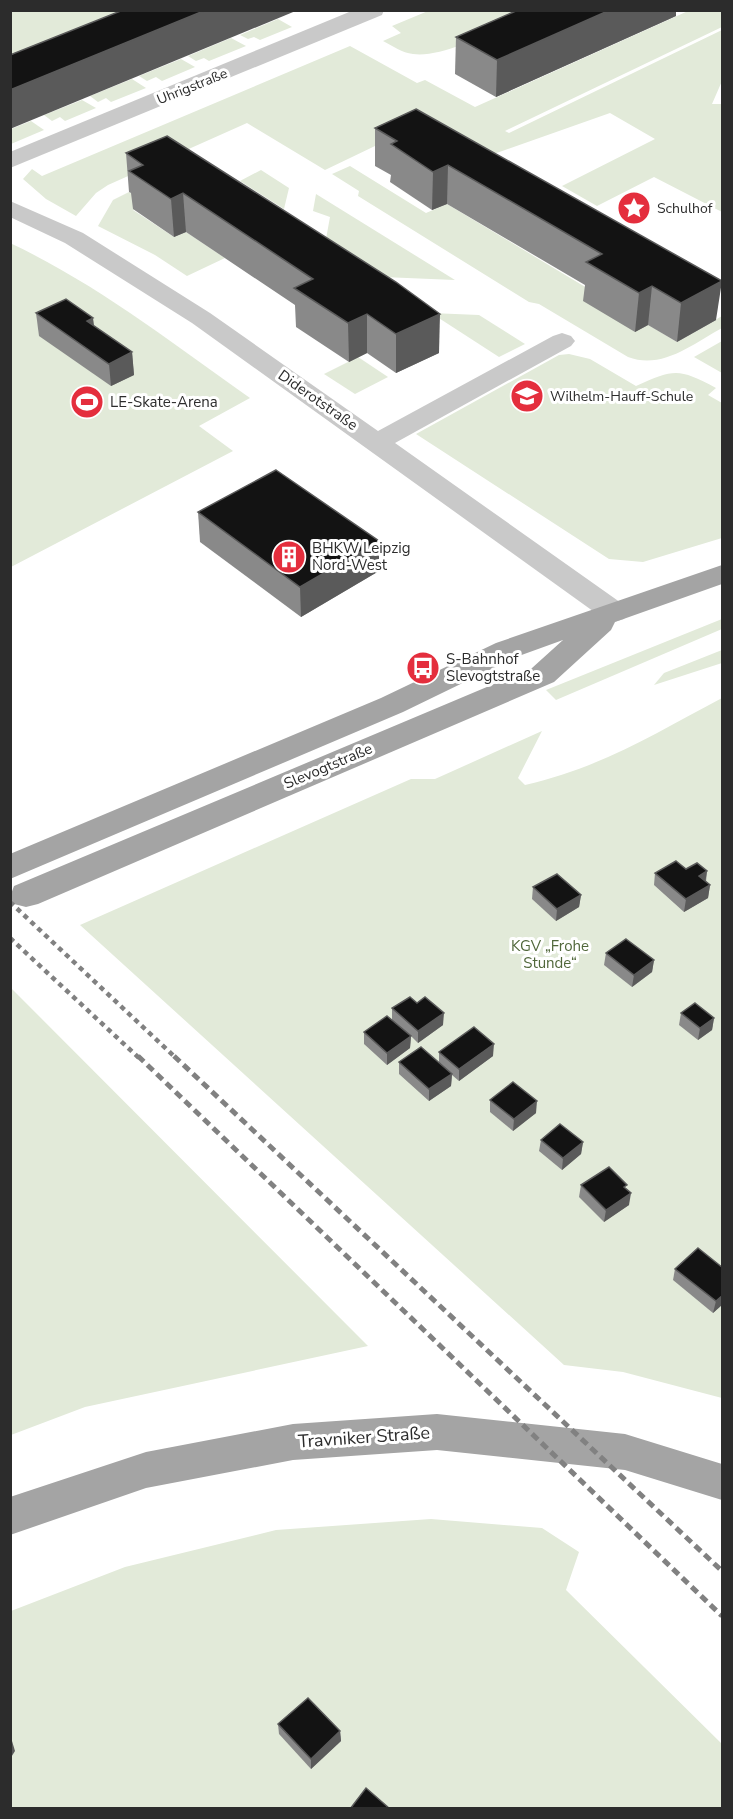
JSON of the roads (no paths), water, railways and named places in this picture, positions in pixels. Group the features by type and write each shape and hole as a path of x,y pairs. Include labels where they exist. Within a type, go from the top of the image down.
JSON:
{"main road":[{"name":"Slevogtstraße","path":"10,867 392,705 506,650 723,574"},
{"name":"Slevogtstraße","path":"26,895 543,675 614,612"},
{"name":"Travniker Straße","path":"10,1516 157,1467 293,1442 437,1432 625,1452 723,1482"}],"street":[{"name":"Uhrigstraße","path":"10,161 374,10"},
{"name":"Diderotstraße","path":"10,208 74,238 182,306 378,442 614,612"},
{"path":"378,442 562,341"}],"railway":[{"path":"10,902 176,1058"},
{"path":"10,938 139,1058"},
{"path":"138,1056 722,1616"},
{"path":"174,1056 722,1571"}],"place":[{"name":"Schulhof","path":"634,208"},
{"name":"Wilhelm-Hauff-Schule","path":"527,396"},
{"name":"LE-Skate-Arena","path":"87,402"},
{"name":"BHKW Leipzig Nord-West","path":"289,557"},
{"name":"S-Bahnhof Slevogtstraße","path":"423,668"}],"park label":[{"name":"KGV „Frohe Stunde“","path":"550,954"}]}
